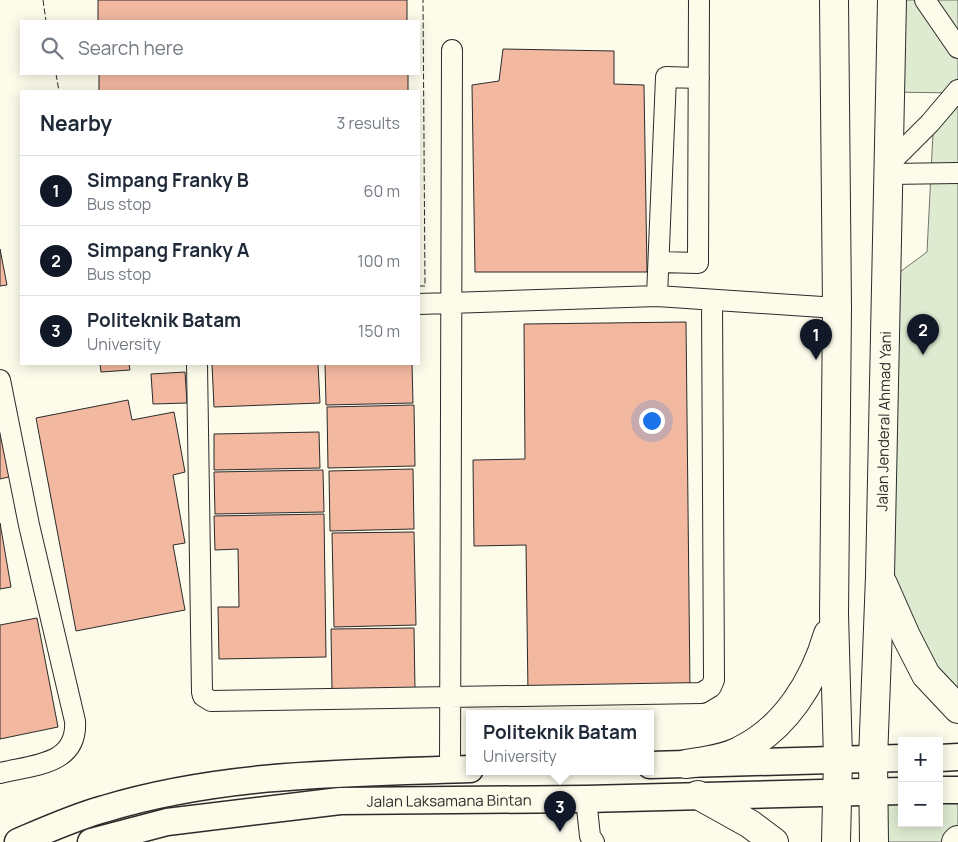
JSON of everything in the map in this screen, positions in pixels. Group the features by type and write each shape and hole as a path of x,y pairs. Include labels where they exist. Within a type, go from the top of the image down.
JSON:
{"highway":[{"path":"834,0 837,308 834,614 838,759 836,842"},
{"name":"Jalan Jenderal Ahmad Yani","path":"874,842 873,759 880,576 892,0"},
{"path":"880,576 906,636 926,675 958,710"},
{"path":"686,764 738,752 764,736 780,720 809,681 820,661 834,614"},
{"path":"698,795 750,824 774,842"}],"main road":[{"path":"654,765 898,758"},
{"path":"943,758 958,758"},
{"name":"Jalan Laksamana Bintan","path":"18,842 102,809 205,786 336,772 460,770"},
{"path":"336,772 340,802"},
{"path":"943,790 958,790"},
{"name":"Jalan Laksamana Bintan","path":"91,842 167,822 340,802 586,800 698,795 898,791"}],"street":[{"path":"659,262 698,263 699,0"},
{"path":"925,0 958,48"},
{"path":"452,50 449,696 460,770"},
{"path":"657,296 666,77 699,78"},
{"path":"889,169 903,148 925,128 958,90"},
{"path":"889,169 958,173"},
{"path":"420,304 657,296 837,308"},
{"path":"197,365 204,696 210,701 701,693 711,687 714,680 712,300"},
{"path":"0,380 29,525 75,721 76,734 67,751 55,760 0,773"},
{"path":"586,800 590,836 594,842"}],"green space":[{"path":"888,0 958,0 958,93 888,92"},
{"path":"958,98 958,702 892,625 877,289 927,252 933,133"},
{"path":"943,790 958,790 958,842 874,842 873,792 898,791 898,827 943,827"}],"building":[{"path":"98,0 407,0 407,20 98,20"},
{"path":"503,49 614,51 614,84 644,85 647,272 475,272 472,85 499,81"},
{"path":"99,75 408,75 408,90 99,90"},
{"path":"0,249 7,285 0,286"},
{"path":"686,322 690,690 528,693 526,545 474,546 473,460 525,459 524,324"},
{"path":"100,365 129,365 130,370 101,372"},
{"path":"212,365 318,365 320,403 214,407"},
{"path":"325,365 412,365 413,403 326,405"},
{"path":"185,372 187,403 153,404 151,374"},
{"path":"128,400 132,420 174,412 185,472 173,475 185,543 173,545 185,610 76,631 36,418"},
{"path":"414,405 415,466 328,468 327,407"},
{"path":"0,409 13,476 0,479"},
{"path":"319,432 320,468 214,470 214,434"},
{"path":"413,469 414,529 330,531 329,471"},
{"path":"323,470 324,512 215,514 214,472"},
{"path":"324,514 326,657 219,659 218,607 239,607 238,549 215,550 214,516"},
{"path":"0,523 11,587 0,589"},
{"path":"414,532 416,625 334,627 332,533"},
{"path":"37,618 58,727 0,739 0,625"},
{"path":"414,628 415,690 332,691 331,629"}],"fence":[{"path":"43,0 46,20"},
{"path":"420,286 425,286 423,0"},
{"path":"56,75 59,90"}],"place":[{"name":"Simpang Franky A","path":"923,355"},
{"name":"Simpang Franky B","path":"816,360"},
{"name":"Politeknik Batam","path":"560,832"}]}
